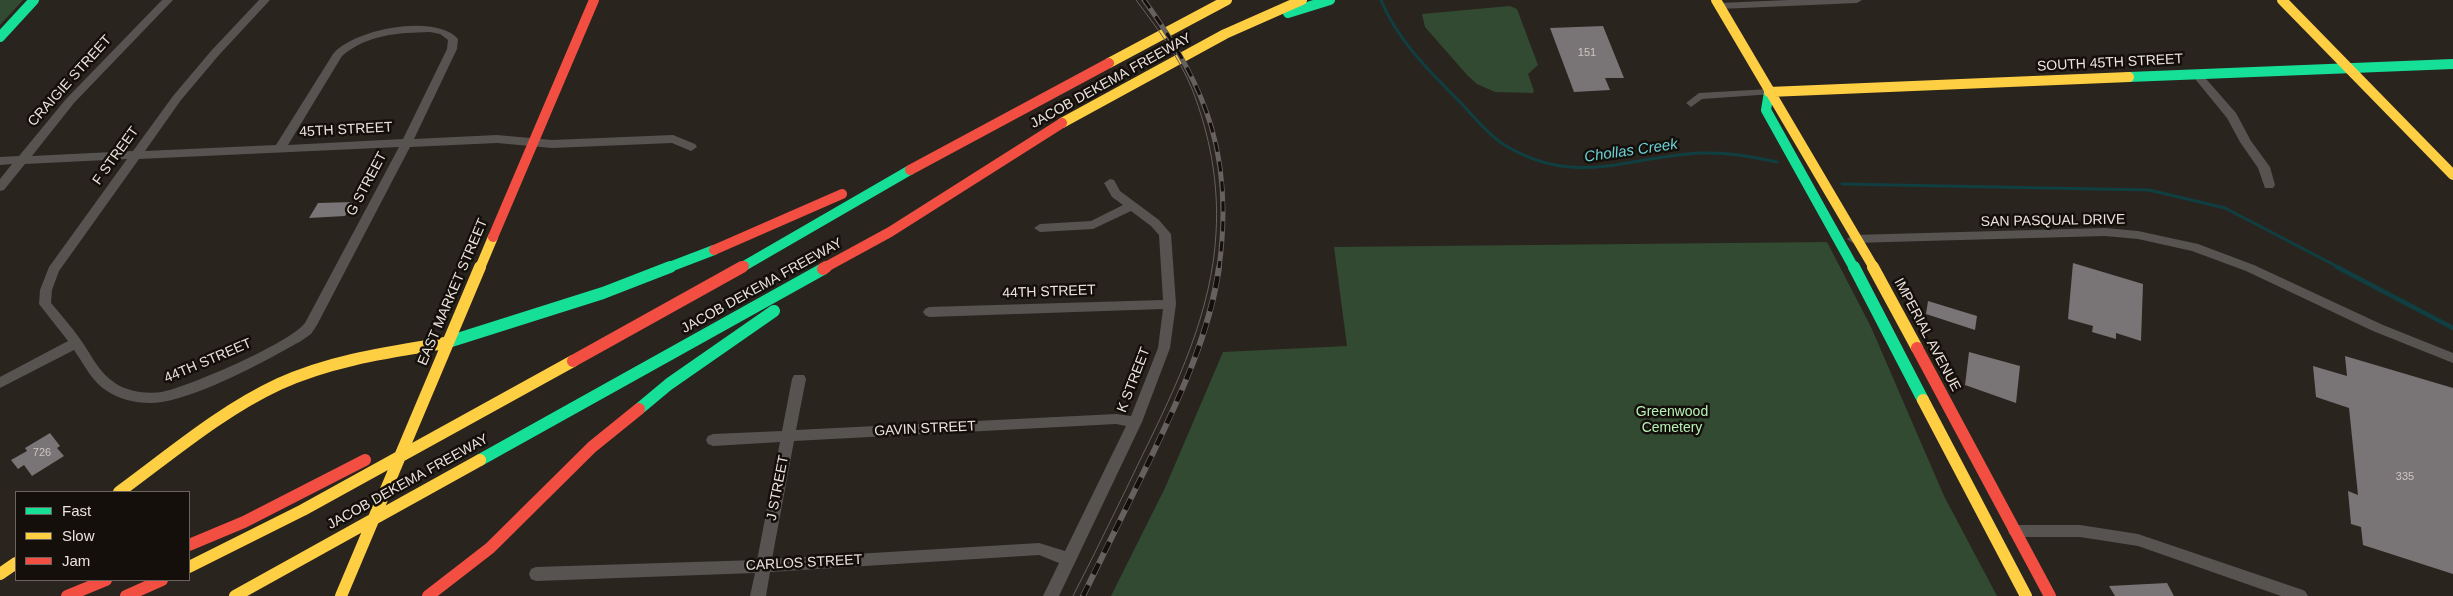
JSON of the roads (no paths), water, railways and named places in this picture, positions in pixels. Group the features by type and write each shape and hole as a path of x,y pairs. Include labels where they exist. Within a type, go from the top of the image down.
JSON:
{"main road":[{"path":"0,37 34,0"},
{"name":"EAST MARKET STREET","path":"341,596 532,142 594,0"},
{"name":"JACOB DEKEMA FREEWAY","path":"190,567 304,510 518,390 670,308 861,197 1226,0"},
{"name":"JACOB DEKEMA FREEWAY","path":"235,596 890,232 1068,119 1225,34 1302,0"},
{"path":"1225,34 1330,0"},
{"path":"2282,0 2452,174"},
{"name":"IMPERIAL AVENUE","path":"1718,3 1769,92 1782,108 1858,239 2050,596"},
{"name":"SOUTH 45TH STREET","path":"1769,92 2453,64"},
{"name":"IMPERIAL AVENUE","path":"1769,92 1766,110 1839,239 2026,596"},
{"path":"120,491 247,401 303,374 358,359 448,342 612,290 723,246 982,133"},
{"path":"428,596 490,548 592,447 669,384 890,232"},
{"path":"446,417 670,308"},
{"path":"394,445 429,426"},
{"path":"190,545 244,522 376,454"},
{"path":"0,574 15,564"},
{"path":"66,596 104,581"},
{"path":"126,596 160,581"}],"street":[{"name":"CRAIGIE STREET","path":"0,187 20,160 105,62 168,0"},
{"name":"F STREET","path":"76,343 45,304 46,290 53,270 196,75 265,0"},
{"path":"1718,3 1857,0"},
{"name":"G STREET","path":"280,148 338,54 348,45 365,36 385,31 441,31 453,39 452,49 407,142 317,311 315,320 306,331"},
{"path":"2196,74 2232,116 2246,142 2264,167 2269,185"},
{"path":"1691,103 1699,96 1769,92"},
{"name":"45TH STREET","path":"0,161 497,139 552,144 673,139 691,147"},
{"name":"K STREET","path":"1051,596 1135,422 1164,348 1170,304 1165,234 1155,223 1116,194 1110,183"},
{"path":"1040,228 1093,225 1132,206"},
{"name":"SAN PASQUAL DRIVE","path":"1839,239 2105,232 2145,237 2194,247 2250,268 2378,328 2453,358"},
{"name":"44TH STREET","path":"929,312 1170,304"},
{"name":"44TH STREET","path":"76,343 100,379 116,391 137,398 162,397 188,389 290,343 306,331"},
{"path":"0,383 76,343"},
{"name":"J STREET","path":"758,596 799,379"},
{"name":"GAVIN STREET","path":"714,440 1116,419 1135,422"},
{"path":"2015,531 2080,531 2138,540 2300,596"},
{"name":"CARLOS STREET","path":"536,574 764,566 1040,549 1062,556 1068,563"}],"waterway":[{"name":"Chollas Creek","path":"1381,0 1387,14 1404,40 1435,77 1491,134 1503,144 1529,157 1554,165 1578,167 1601,166 1702,153 1731,154 1777,162"},
{"path":"1842,184 2149,190 2225,208 2340,268"},
{"path":"2337,267 2453,328"}],"tram line":[{"path":"1073,596 1156,428 1180,374 1200,319 1208,291 1213,262 1217,215 1216,196 1212,160 1204,124 1192,89 1181,66 1160,32 1136,0"}],"railway":[{"path":"1144,0 1185,64 1200,95 1211,126 1219,159 1223,193 1223,229 1219,268"},
{"path":"1083,596 1184,385 1202,339 1215,291 1219,267"}],"park label":[{"name":"Greenwood Cemetery","path":"1672,420"}]}
